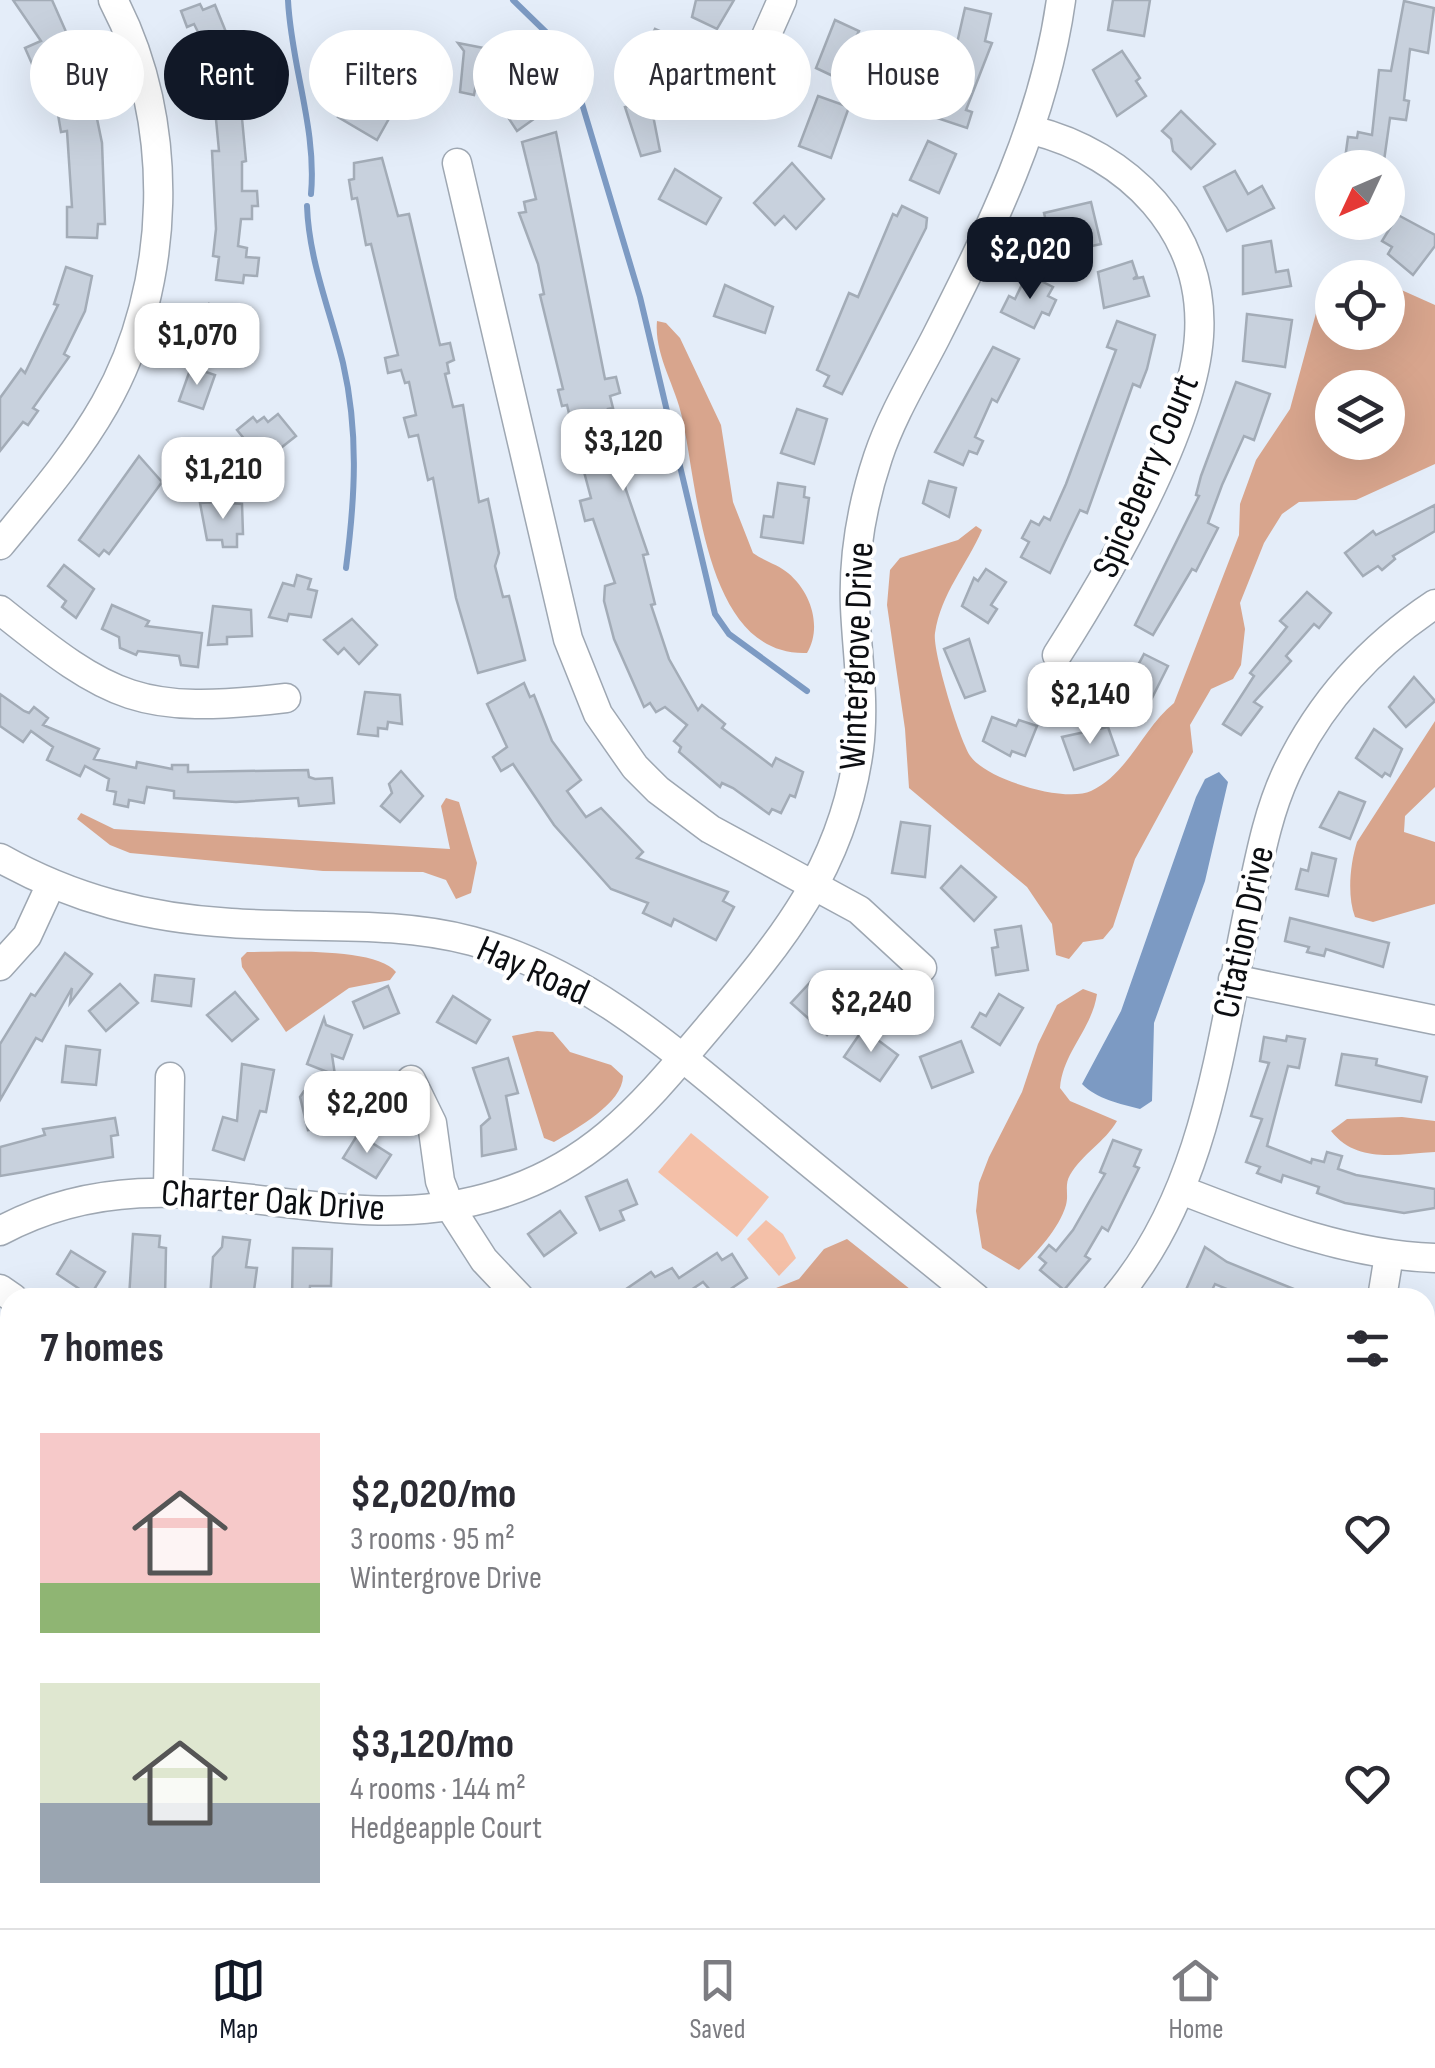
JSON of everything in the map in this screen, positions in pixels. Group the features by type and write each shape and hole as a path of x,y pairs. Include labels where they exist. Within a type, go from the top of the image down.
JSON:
{"street":[{"path":"0,545 64,466 106,402 132,340 149,280 157,219 154,142 134,51 114,0"},
{"path":"769,30 782,0"},
{"name":"Wintergrove Drive","path":"682,1058 783,939 816,886 836,840 858,754 862,672 856,570 870,483 886,436 1003,200 1032,130 1060,0"},
{"name":"Spiceberry Court","path":"1032,130 1095,152 1146,190 1181,242 1198,303 1195,366 1149,488 1092,600 1057,654"},
{"path":"457,163 568,639 598,714 635,767 683,811 858,910 922,968"},
{"name":"Citation Drive","path":"1123,1288 1162,1232 1182,1190 1201,1129 1269,820 1307,734 1353,672 1435,604"},
{"path":"0,610 82,674 140,698 186,706 286,698"},
{"name":"Hay Road","path":"0,858 52,884 138,912 232,924 372,925 471,940 519,956 640,1024 964,1288"},
{"path":"0,966 26,936 52,884"},
{"path":"1234,979 1435,1020"},
{"name":"Charter Oak Drive","path":"0,1231 75,1202 168,1189 370,1211 450,1206 520,1187 583,1155 637,1113 682,1058"},
{"path":"168,1189 170,1078"},
{"path":"411,1080 432,1123 440,1181 450,1206 484,1260 511,1288"},
{"path":"1182,1190 1296,1232 1389,1255 1435,1258"},
{"path":"1384,1288 1389,1255"}],"shaded area":[{"path":"1405,292 1435,305 1435,464 1356,500 1299,502 1282,514 1264,543 1240,603 1245,629 1241,665 1233,679 1211,689 1190,725 1193,752 1135,859 1113,927 1103,939 1083,942 1069,959 1056,955 1052,924 1027,887 909,788 905,729 887,605 890,570 900,558 958,540 976,526 982,530 949,592 935,633 942,676 966,748 980,766 1010,781 1046,792 1091,791 1116,773 1174,703 1239,535 1240,504 1256,460 1290,409 1315,317 1315,350 1405,350"},
{"path":"657,321 666,323 680,338 721,425 733,502 753,553 788,573 809,601 814,633 807,653 773,647 746,628 726,599 701,523 682,417 662,357"},
{"path":"1435,721 1435,787 1405,816 1404,832 1435,842 1435,904 1373,922 1355,917 1350,880 1357,842"},
{"path":"446,798 459,802 477,863 471,893 456,899 446,880 423,872 323,871 130,853 110,845 77,819 81,813 114,829 450,849 441,806"},
{"path":"247,952 349,955 369,958 396,972 390,980 349,988 286,1032 242,967 241,958"},
{"path":"1083,989 1097,994 1094,1007 1066,1063 1060,1088 1070,1101 1117,1121 1070,1175 1066,1205 1058,1223 1019,1270 982,1248 976,1211 979,1183 1057,1005"},
{"path":"553,1032 570,1052 611,1065 623,1076 621,1086 607,1105 554,1142 544,1138 512,1036"},
{"path":"1402,1117 1435,1121 1435,1152 1365,1153 1331,1131 1347,1119"},
{"path":"691,1133 769,1197 737,1237 658,1172"},
{"path":"766,1220 783,1234 796,1258 779,1276 747,1239"},
{"path":"847,1239 909,1288 776,1288 799,1279 824,1249"}],"water":[{"path":"1219,772 1228,782 1205,881 1154,1023 1152,1101 1140,1109 1117,1103 1082,1084 1121,1011 1196,797 1205,779"}],"building":[{"path":"13,0 52,0 65,30 33,30"},
{"path":"696,0 734,0 717,29 692,17"},
{"path":"1113,0 1150,0 1144,36 1108,30"},
{"path":"1404,1 1434,8 1428,53 1410,49 1404,100 1409,101 1406,120 1390,118 1386,150 1346,150 1348,137 1357,138 1358,132 1372,135 1379,70 1391,71"},
{"path":"200,4 203,10 215,5 225,30 197,30 194,24 187,27 181,11"},
{"path":"965,8 991,14 985,41 992,43 975,87 975,30 960,30"},
{"path":"835,20 857,30 831,30"},
{"path":"831,30 831,75 816,68"},
{"path":"458,43 473,46 473,95 460,92 464,51"},
{"path":"1122,51 1140,78 1136,81 1146,96 1117,116 1093,70"},
{"path":"818,96 831,101 831,120 844,120 831,158 799,146"},
{"path":"1181,111 1215,144 1191,169 1173,151 1171,139 1162,131"},
{"path":"59,120 97,120 102,143 105,224 98,224 97,238 67,237 67,207 72,207 67,131 61,132"},
{"path":"216,120 242,120 246,161 242,162 242,191 257,191 258,206 252,206 252,219 241,219 238,246 247,248 246,257 259,258 257,276 244,275 243,283 216,280 219,257 213,256 216,229 212,151 219,151"},
{"path":"343,120 388,120 377,140"},
{"path":"510,120 532,120 517,131"},
{"path":"629,120 654,120 660,151 641,156"},
{"path":"943,120 970,120 967,128"},
{"path":"556,132 605,379 616,377 620,393 610,396 613,408 608,409 626,490 648,554 643,555 655,604 651,605 669,659 698,710 702,705 725,724 722,728 772,766 776,758 803,772 795,797 790,795 781,813 772,809 769,814 733,788 722,783 720,787 679,752 681,747 674,741 687,725 665,707 656,712 650,703 644,707 614,639 604,601 605,586 615,583 593,519 585,521 580,501 591,498 583,468 578,469 569,443 575,439 567,405 562,406 558,390 563,389 540,295 544,294 538,264 519,213 526,212 524,202 536,199 522,142"},
{"path":"928,141 956,154 939,193 910,180"},
{"path":"382,158 398,216 409,214 440,345 450,343 454,360 447,363 449,373 445,374 453,407 463,405 479,502 488,499 499,553 495,566 503,597 509,596 525,660 478,673 456,598 433,478 428,480 418,435 409,437 404,418 416,415 409,382 405,383 401,370 388,373 385,358 398,355 371,244 366,245 357,198 352,199 349,180 354,179 354,163"},
{"path":"792,163 824,199 796,229 784,216 775,225 754,203"},
{"path":"675,169 721,198 706,224 659,199"},
{"path":"1235,171 1248,194 1262,186 1274,208 1227,231 1204,187"},
{"path":"1091,202 1101,244 1064,252 1062,244 1052,246 1044,213"},
{"path":"902,206 927,218 926,228 842,394 824,386 829,376 817,370 849,293 858,297 893,214 897,216"},
{"path":"1405,219 1435,235 1435,246 1413,275 1405,268 1405,260 1395,260 1388,254 1392,247 1382,241 1405,240"},
{"path":"1271,241 1276,272 1288,270 1291,286 1243,294 1243,246"},
{"path":"1132,261 1137,276 1133,279 1143,277 1149,296 1104,308 1098,272"},
{"path":"66,267 92,276 85,311 64,354 69,357 33,408 38,411 28,425 23,422 0,451 0,398 21,369 25,373 58,305 54,304"},
{"path":"1027,274 1053,287 1048,296 1056,300 1049,315 1042,312 1034,328 1001,312 1009,296 1015,299"},
{"path":"725,285 773,307 765,333 714,316"},
{"path":"209,304 234,311 228,346 199,339"},
{"path":"1247,314 1292,320 1285,367 1243,361"},
{"path":"1117,321 1155,335 1147,369 1140,387 1133,384 1087,513 1080,510 1050,573 1021,557 1029,542 1022,538 1031,521 1039,525 1044,517 1050,520 1066,484 1116,350 1107,347"},
{"path":"993,347 1019,359 997,402 992,399 975,437 983,441 977,454 969,451 963,465 935,452"},
{"path":"191,367 215,375 203,409 179,401"},
{"path":"1236,382 1270,394 1254,440 1244,436 1222,485 1208,523 1218,528 1196,571 1192,569 1153,635 1135,625 1199,496 1196,495 1201,476"},
{"path":"797,409 827,419 814,464 781,453"},
{"path":"278,414 296,436 263,462 237,430 253,417 257,422 264,417 268,422"},
{"path":"139,456 162,482 109,554 104,550 99,556 79,540"},
{"path":"929,481 956,488 949,517 923,503"},
{"path":"778,483 805,487 804,497 809,498 803,543 761,537 764,516 773,517"},
{"path":"200,503 242,504 243,534 237,534 237,547 223,547 222,540 207,540"},
{"path":"1435,505 1435,531 1393,556 1395,559 1382,570 1378,566 1363,576 1345,553 1373,531 1376,535"},
{"path":"64,565 94,589 76,618 62,607 66,601 48,586"},
{"path":"986,569 1006,582 991,605 997,609 988,623 962,606 974,578 978,581"},
{"path":"297,575 311,579 308,589 317,591 311,617 289,614 287,621 269,617 283,583 294,586"},
{"path":"1307,592 1331,613 1319,628 1314,624 1286,656 1291,661 1254,702 1262,707 1241,735 1223,724 1254,676 1250,673 1287,627 1280,621"},
{"path":"112,605 149,621 146,626 202,633 198,667 181,665 179,656 138,651 136,655 120,648 119,637 102,629"},
{"path":"213,606 251,610 252,636 227,637 227,644 208,645"},
{"path":"352,619 377,645 359,664 344,648 338,654 324,640"},
{"path":"969,639 985,691 965,698 944,649"},
{"path":"1144,654 1168,666 1144,714 1117,701 1122,684 1127,686"},
{"path":"1414,677 1435,701 1406,727 1389,707"},
{"path":"524,683 530,697 534,695 552,741 581,780 567,791 586,817 601,808 643,852 637,858 728,892 723,901 734,907 716,940 674,919 671,926 643,913 648,903 611,889 554,825 513,764 501,771 493,757 507,747 487,704"},
{"path":"365,692 400,695 402,724 388,722 387,729 378,728 378,736 358,734"},
{"path":"0,694 29,713 34,707 48,718 43,725 99,749 94,759 136,768 137,762 172,769 172,765 188,765 188,772 308,770 309,777 315,779 332,778 334,803 299,806 298,798 236,802 174,798 174,791 147,787 144,803 129,800 128,807 114,804 116,792 107,790 109,779 85,766 80,776 47,760 53,747 31,731 23,742 0,726"},
{"path":"992,717 1016,726 1019,720 1037,726 1025,756 1012,751 1010,756 983,741"},
{"path":"1108,727 1118,755 1074,770 1062,737"},
{"path":"1374,729 1402,749 1390,776 1385,773 1382,777 1356,758"},
{"path":"401,771 423,796 400,822 381,806 392,793 389,784"},
{"path":"1339,792 1365,802 1350,839 1320,827"},
{"path":"901,822 930,826 925,877 892,873"},
{"path":"1312,853 1336,859 1328,896 1296,889 1301,869 1308,871"},
{"path":"961,866 996,897 974,921 941,888"},
{"path":"1290,918 1389,943 1383,967 1326,949 1324,956 1307,952 1309,947 1285,941"},
{"path":"1021,926 1028,970 996,975 992,948 998,947 995,930"},
{"path":"65,953 92,974 70,1003 72,988 42,1041 36,1038 0,1100 0,1044 31,994 35,996"},
{"path":"155,975 194,979 191,1006 152,1001"},
{"path":"816,976 848,1012 827,1035 791,1003"},
{"path":"120,984 138,1003 106,1031 89,1011"},
{"path":"388,986 399,1013 364,1028 353,1002"},
{"path":"235,992 258,1019 232,1041 207,1015"},
{"path":"999,994 1023,1008 1000,1045 972,1027 980,1013 986,1016"},
{"path":"453,996 490,1020 476,1043 437,1022"},
{"path":"324,1018 326,1025 352,1035 343,1059 332,1055 335,1075 307,1064"},
{"path":"863,1029 898,1055 880,1081 844,1057"},
{"path":"1287,1036 1305,1039 1299,1068 1288,1066 1267,1146 1311,1163 1312,1159 1324,1162 1327,1152 1342,1156 1338,1169 1435,1189 1435,1208 1404,1213 1345,1203 1317,1193 1319,1187 1283,1175 1281,1182 1257,1173 1260,1167 1246,1162 1262,1119 1251,1116 1269,1063 1260,1061 1264,1037 1286,1041"},
{"path":"961,1041 973,1072 932,1088 920,1057"},
{"path":"66,1046 100,1050 96,1085 62,1082"},
{"path":"1342,1054 1377,1059 1376,1065 1427,1077 1421,1102 1336,1085"},
{"path":"508,1058 518,1093 506,1096 516,1149 482,1156 481,1126 490,1118 473,1068"},
{"path":"242,1064 274,1070 266,1112 260,1111 244,1160 213,1150 223,1117 237,1121"},
{"path":"337,1084 343,1125 308,1130 300,1097 304,1091"},
{"path":"115,1118 118,1135 111,1136 113,1157 0,1176 0,1147 45,1135 43,1129"},
{"path":"358,1134 391,1155 376,1178 343,1158"},
{"path":"1113,1140 1141,1150 1134,1166 1139,1168 1108,1231 1102,1227 1085,1256 1090,1259 1062,1288 1040,1270 1046,1263 1039,1257 1049,1245 1056,1251 1073,1230 1105,1174 1100,1172"},
{"path":"627,1180 637,1204 620,1211 624,1220 600,1230 586,1197"},
{"path":"560,1211 576,1233 544,1256 528,1234"},
{"path":"133,1234 160,1236 159,1247 166,1248 165,1288 130,1288"},
{"path":"223,1237 250,1240 246,1267 257,1268 254,1288 211,1288 213,1257 222,1247"},
{"path":"1205,1247 1227,1262 1291,1288 1224,1288 1215,1284 1213,1288 1187,1288"},
{"path":"293,1248 332,1249 331,1286 292,1288"},
{"path":"71,1251 105,1272 95,1288 78,1288 57,1274"},
{"path":"717,1253 722,1260 732,1254 747,1278 732,1288 708,1288 703,1282 694,1288 628,1288 651,1272 655,1277 672,1268 679,1278"}],"waterway":[{"path":"288,0 310,145 311,194"},
{"path":"513,0 551,37 577,87 640,297 715,614 729,634 807,691"},
{"path":"307,206 312,246 343,363 351,415 353,491 346,568"}]}
